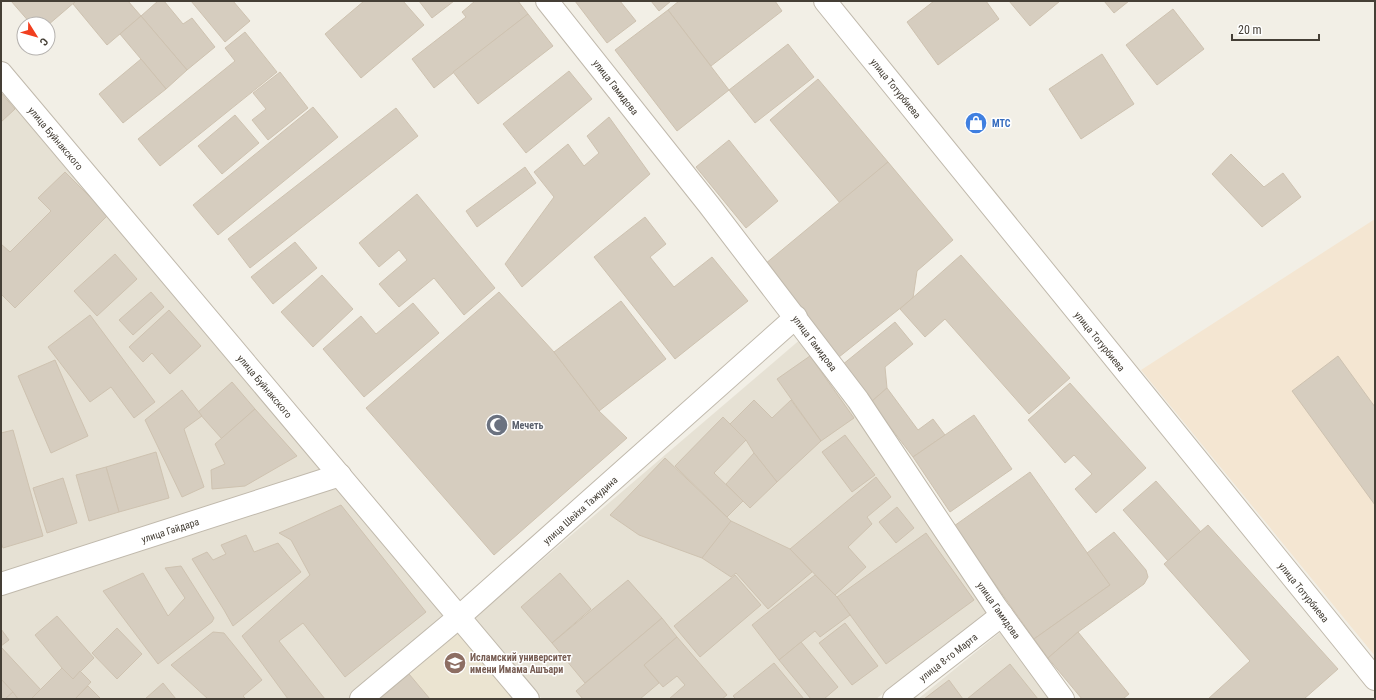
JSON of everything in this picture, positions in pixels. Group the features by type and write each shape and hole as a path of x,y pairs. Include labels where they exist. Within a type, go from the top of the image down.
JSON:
{"street":[{"name":"улица Гамидова","path":"548,1 709,205 858,400 1002,614 1063,699"},
{"name":"улица Тотурбиева","path":"825,1 1375,679"},
{"name":"улица Буйнакского","path":"1,73 528,699"},
{"name":"улица Шейха Тажудина","path":"361,699 459,617 796,317"},
{"name":"улица Гайдара","path":"1,584 340,475"},
{"name":"улица 8-го Марта","path":"894,699 1002,614"}],"shaded area":[{"path":"1,88 450,617 349,699 1,699"},
{"path":"1375,219 1375,656 1141,370"},
{"path":"802,338 996,607 876,699 542,699 473,619"},
{"name":"Исламский университет имени Имама Ашъари","path":"458,627 532,699 373,699"},
{"path":"1003,630 1054,699 918,699"}],"building":[{"path":"11,1 76,1 56,18 56,16 24,16"},
{"path":"76,1 128,1 141,16 107,45 73,4"},
{"path":"158,1 164,1 183,24 192,18 215,47 187,70 141,16"},
{"path":"191,1 233,1 250,21 225,42"},
{"path":"364,1 403,1 424,25 361,78 325,34"},
{"path":"419,1 454,1 432,18"},
{"path":"475,1 518,1 528,14 434,88 412,59 466,17 462,12"},
{"path":"575,1 620,1 636,21 607,43"},
{"path":"651,1 671,1 659,11"},
{"path":"679,1 775,1 782,11 711,66 668,10"},
{"path":"934,1 986,1 999,19 938,65 907,22"},
{"path":"1009,1 1060,1 1030,26"},
{"path":"1104,1 1129,1 1114,13"},
{"path":"1173,9 1204,49 1157,85 1126,45"},
{"path":"668,10 729,90 677,131 615,50"},
{"path":"528,14 553,46 478,104 453,72"},
{"path":"141,16 187,70 166,89 120,34"},
{"path":"245,32 277,72 160,166 138,139 235,61 225,48"},
{"path":"788,44 814,77 755,123 729,90"},
{"path":"1102,54 1134,104 1081,139 1049,89"},
{"path":"141,59 166,89 123,123 99,94"},
{"path":"569,71 592,99 526,153 503,124"},
{"path":"280,72 308,108 268,140 252,120 266,109 253,93"},
{"path":"818,79 888,162 840,203 770,120"},
{"path":"1,93 15,109 1,122"},
{"path":"313,107 338,137 218,235 193,205"},
{"path":"396,108 418,136 250,268 228,239"},
{"path":"235,115 259,143 222,174 198,146"},
{"path":"609,117 650,174 522,287 505,264 554,197 534,172 568,144 584,166 599,153 587,136"},
{"path":"729,140 778,201 746,228 696,167"},
{"path":"1231,154 1264,187 1283,173 1301,197 1262,227 1212,174"},
{"path":"888,162 953,240 917,271 913,298 839,357 765,264"},
{"path":"525,167 536,183 477,227 466,211"},
{"path":"65,172 108,215 15,308 1,294 1,244 10,252 51,211 38,198"},
{"path":"417,194 495,288 464,315 434,278 399,307 379,284 407,260 399,250 379,267 359,243"},
{"path":"645,217 666,244 650,257 674,287 712,257 748,301 675,359 594,257"},
{"path":"295,242 317,268 273,304 251,277"},
{"path":"115,254 137,279 97,316 74,291"},
{"path":"961,255 1070,378 1029,414 945,319 925,337 900,309"},
{"path":"322,275 353,309 313,347 281,312"},
{"path":"151,292 164,307 133,335 119,320"},
{"name":"Мечеть","path":"499,292 554,352 599,411 627,438 494,555 366,408"},
{"path":"621,301 666,359 599,411 554,352"},
{"path":"413,303 439,333 364,397 323,349 361,316 376,334"},
{"path":"169,310 201,346 170,374 152,353 143,362 129,347"},
{"path":"90,315 155,402 134,418 111,387 90,402 48,347"},
{"path":"895,322 913,344 885,367 887,388 871,402 842,365"},
{"path":"810,356 854,418 821,441 777,379"},
{"path":"1338,356 1375,407 1375,505 1292,391"},
{"path":"55,360 88,436 51,453 18,376"},
{"path":"232,382 255,409 222,439 198,412"},
{"path":"1070,383 1146,468 1096,513 1075,489 1092,474 1074,455 1065,463 1028,420"},
{"path":"887,388 918,430 933,419 945,435 913,457 871,402"},
{"path":"182,390 202,416 184,429 204,487 182,497 145,420"},
{"path":"754,400 772,418 791,400 821,441 777,482 754,453 746,440 730,424"},
{"path":"255,409 297,456 245,486 212,489 211,470 225,464 215,444"},
{"path":"974,415 1012,469 950,512 913,457"},
{"path":"723,417 746,440 714,473 743,501 727,517 675,466"},
{"path":"13,430 43,536 3,548 1,542 1,433"},
{"path":"845,435 875,475 852,492 822,452"},
{"path":"156,452 169,498 119,512 106,467"},
{"path":"754,453 777,482 750,508 726,484"},
{"path":"665,458 732,522 702,558 639,535 610,515"},
{"path":"106,467 119,512 89,521 76,475"},
{"path":"1030,472 1110,585 1034,639 954,526"},
{"path":"876,477 891,497 867,517 872,524 848,547 866,567 835,595 790,549"},
{"path":"63,478 77,523 47,533 33,488"},
{"path":"1156,481 1201,532 1168,561 1123,510"},
{"path":"341,505 426,612 345,677 303,623 279,641 325,699 288,699 242,636 310,575 291,540 279,533"},
{"path":"897,507 914,528 896,543 879,522"},
{"path":"731,521 790,549 812,572 768,609 736,573 731,577 702,558"},
{"path":"1208,525 1338,669 1304,699 1208,699 1250,661 1164,564"},
{"path":"1114,532 1146,570 1148,577 1144,584 1078,632 1048,658 1034,639 1110,585 1087,553"},
{"path":"926,533 974,600 886,664 837,597"},
{"path":"246,535 254,552 278,543 301,572 233,626 192,559 207,552 213,560 226,554 221,545"},
{"path":"181,566 214,618 212,622 158,664 103,591 143,573 168,616 185,598 165,568"},
{"path":"560,573 591,609 552,643 521,607"},
{"path":"735,575 761,605 700,657 674,626"},
{"path":"815,575 837,597 850,615 820,637 815,631 779,660 752,625"},
{"path":"628,580 662,618 585,683 552,643"},
{"path":"57,616 94,658 73,679 35,635"},
{"path":"662,618 677,637 644,665 659,683 640,699 583,699 576,691"},
{"path":"845,623 878,666 852,685 819,643"},
{"path":"117,628 142,654 117,679 92,653"},
{"path":"1,629 9,640 1,646"},
{"path":"213,632 224,633 262,680 243,696 246,699 208,699 171,665"},
{"path":"1078,632 1129,694 1123,699 1082,699 1048,658"},
{"path":"677,637 727,695 722,699 669,699 685,685 677,676 663,687 644,665"},
{"path":"801,642 838,687 824,699 811,699 779,660"},
{"path":"1,647 41,690 31,699 18,699 1,679"},
{"path":"774,663 804,699 736,699 733,696"},
{"path":"1010,664 1038,699 967,699"},
{"path":"62,668 73,679 80,671 91,682 75,699 31,699"},
{"path":"409,674 430,699 379,699"},
{"path":"1,679 13,692 5,699 1,699"},
{"path":"949,680 963,699 924,699"},
{"path":"163,683 176,699 145,699"},
{"path":"88,686 101,699 75,699"},
{"path":"13,692 18,699 5,699"}],"place":[{"name":"МТС","path":"976,123"},
{"name":"Мечеть","path":"497,425"},
{"name":"Исламский университет имени Имама Ашъари","path":"455,663"}]}
